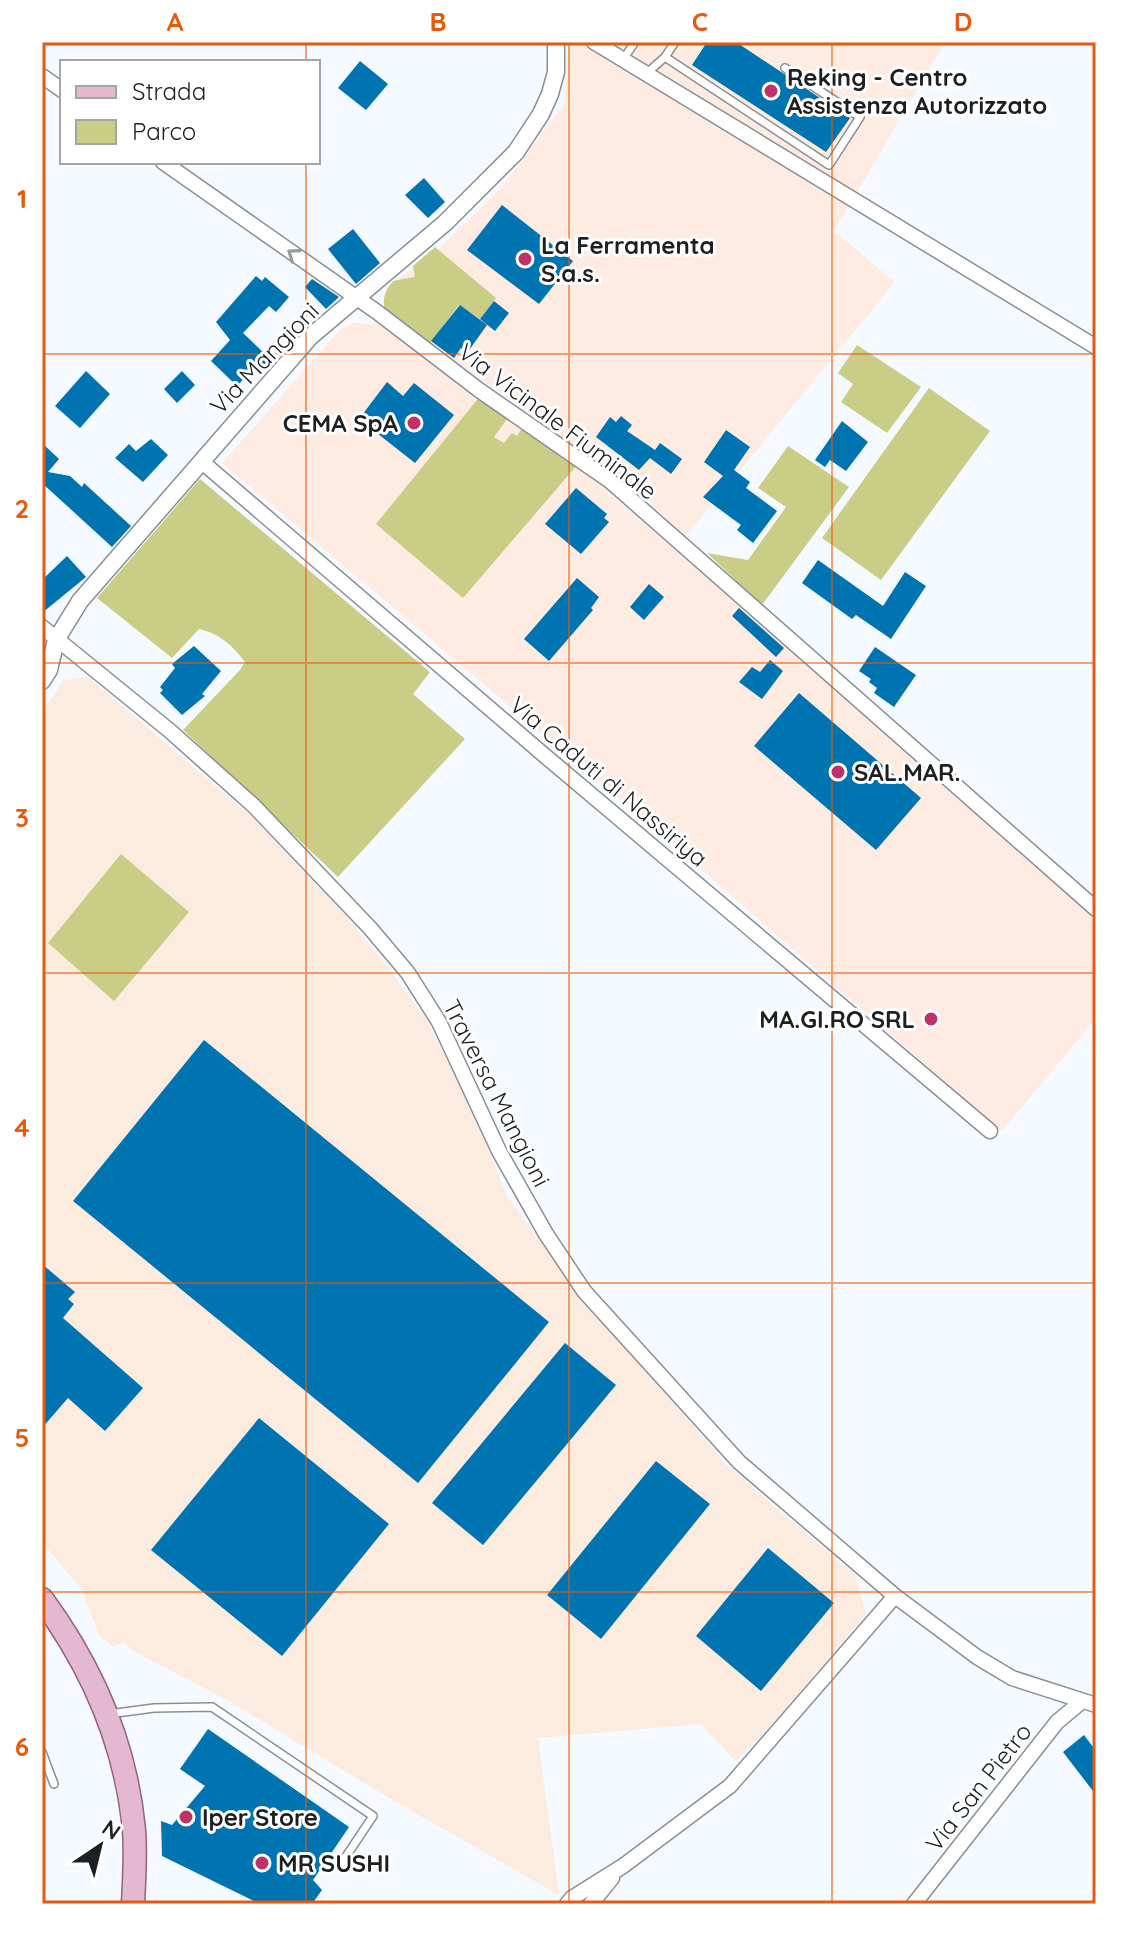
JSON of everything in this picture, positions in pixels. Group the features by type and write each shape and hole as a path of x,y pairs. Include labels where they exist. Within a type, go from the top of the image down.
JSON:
{"main road":[{"path":"42,1599 90,1673 107,1714 122,1767 134,1830 133,1904"}],"street":[{"name":"Via Mangioni","path":"42,681 49,670 49,645 80,601 310,337 441,235 516,152 541,114 556,72 556,42"},
{"path":"594,42 1096,347"},
{"path":"42,76 60,89"},
{"name":"Via Vicinale Fiuminale","path":"166,164 610,481 1096,909"},
{"name":"Via Caduti di Nassiriya","path":"201,461 990,1131"},
{"name":"Traversa Mangioni","path":"42,627 49,645 170,731 254,806 370,928 408,973 439,1022 499,1151 546,1234 584,1291 739,1462 895,1596 977,1657 1012,1678 1089,1704"},
{"path":"567,1904 730,1786 895,1596"},
{"name":"Via San Pietro","path":"914,1904 1057,1722 1089,1704"},
{"path":"591,1904 623,1866"}],"lane":[{"path":"624,58 634,42"},
{"path":"647,73 665,57 675,42"},
{"path":"665,57 829,165 860,117 785,68"},
{"path":"107,1714 154,1708 212,1707 373,1816 339,1867"},
{"path":"42,1752 54,1784"}],"shaded area":[{"path":"568,42 944,44 834,231 895,282 685,537 651,503 395,317 386,303 386,288 438,249 502,187 565,103"},
{"path":"353,323 390,325 578,466 1096,916 1096,1018 1002,1131 642,818 222,463 339,331"},
{"path":"88,677 253,818 346,916 425,1018 470,1102 506,1195 571,1280 724,1463 855,1575 866,1614 773,1723 736,1761 700,1724 538,1738 559,1895 394,1801 227,1700 137,1653 123,1642 114,1647 100,1637 81,1589 42,1542 42,712 64,680"}],"green space":[{"path":"435,247 496,298 480,319 459,305 428,346 385,311 384,298 393,281 415,277 413,266"},
{"path":"857,345 921,387 887,433 841,402 853,384 838,373"},
{"path":"929,388 990,431 881,580 822,538"},
{"path":"481,395 510,415 494,437 504,443 512,433 517,436 524,425 578,464 463,598 376,524"},
{"path":"788,446 849,487 762,605 707,553 748,560 786,507 758,488"},
{"path":"200,479 430,672 413,694 465,739 338,877 183,730 240,670 245,662 240,656 219,637 199,629 172,658 97,598"},
{"path":"121,854 189,912 114,1001 48,943"}],"building":[{"name":"Reking - Centro Assistenza Autorizzato","path":"707,42 736,42 850,118 826,152 692,65"},
{"path":"360,61 388,84 366,110 338,88"},
{"path":"424,178 445,202 428,218 405,195"},
{"name":"La Ferramenta S.a.s.","path":"502,205 573,261 539,304 467,250"},
{"path":"353,229 380,263 356,284 328,249"},
{"path":"256,276 262,281 265,277 289,297 276,312 269,306 243,333 270,359 261,369 257,365 237,386 211,361 230,340 216,322"},
{"path":"312,279 339,297 326,309 305,287"},
{"path":"494,301 509,313 495,331 480,319"},
{"path":"460,305 487,325 467,353 461,348 454,358 431,341"},
{"path":"86,371 110,394 80,428 55,406"},
{"path":"182,371 195,385 177,403 164,389"},
{"name":"CEMA SpA","path":"387,382 403,396 414,383 454,415 415,463 359,419"},
{"path":"621,416 632,425 627,431 655,450 660,443 682,459 671,474 650,458 639,470 596,437 610,417 616,422"},
{"path":"842,421 868,442 846,471 830,460 825,467 815,460"},
{"path":"726,430 750,447 734,470 750,482 746,488 777,511 753,543 737,530 741,525 703,497 723,476 704,462"},
{"path":"151,439 168,455 143,482 115,458 129,444 136,451"},
{"path":"42,443 59,459 48,472 70,476 82,487 84,483 131,526 112,547 42,483"},
{"path":"576,488 607,514 604,518 609,522 581,554 545,524"},
{"path":"67,556 86,577 42,613 42,580"},
{"path":"818,560 883,606 905,572 926,586 891,639 856,615 852,619 802,583"},
{"path":"577,578 599,597 591,608 593,610 549,661 524,639"},
{"path":"649,584 664,597 644,620 630,607"},
{"path":"739,608 784,648 776,657 732,616"},
{"path":"194,646 221,671 202,694 205,696 182,715 160,693 163,690 160,687 175,668 172,664"},
{"path":"875,647 916,675 894,707 874,693 877,688 869,682 871,679 859,671"},
{"path":"770,660 783,671 762,699 739,682 752,667 760,672"},
{"name":"SAL.MAR.","path":"799,693 921,798 876,850 754,746"},
{"path":"204,1040 549,1322 418,1483 73,1201"},
{"path":"42,1264 75,1292 68,1299 74,1304 63,1318 143,1388 105,1431 68,1398 42,1428"},
{"path":"565,1343 616,1385 483,1545 432,1503"},
{"path":"259,1418 389,1524 282,1656 151,1550"},
{"path":"656,1461 710,1504 601,1639 547,1595"},
{"path":"768,1548 834,1603 761,1691 696,1636"},
{"path":"208,1729 349,1827 313,1880 322,1890 312,1904 260,1904 162,1856 161,1821 172,1825 205,1786 180,1769"},
{"path":"1084,1735 1096,1751 1096,1795 1063,1752"}],"place":[{"name":"Reking - Centro Assistenza Autorizzato","path":"771,91"},
{"name":"La Ferramenta S.a.s.","path":"525,259"},
{"name":"CEMA SpA","path":"414,423"},
{"name":"SAL.MAR.","path":"838,772"},
{"name":"MA.GI.RO SRL","path":"931,1019"},
{"name":"Iper Store","path":"186,1817"},
{"name":"MR SUSHI","path":"262,1863"}]}
